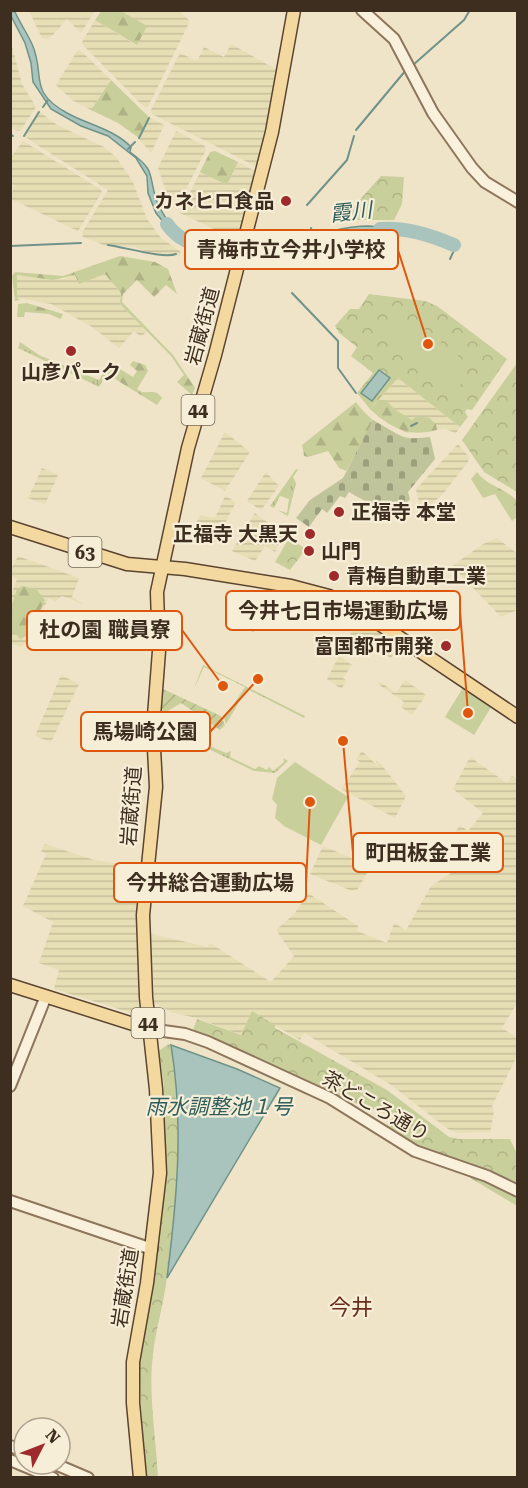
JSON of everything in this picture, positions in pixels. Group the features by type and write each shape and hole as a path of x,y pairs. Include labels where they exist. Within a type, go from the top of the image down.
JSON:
{"main road":[{"name":"岩蔵街道","path":"140,1478 133,1369 152,1249 160,1165 143,915 156,788 153,717 159,651 157,592 188,448 273,127 294,10"},
{"name":"63","path":"10,527 134,566 185,569 291,586 329,596 366,615 518,717"},
{"path":"10,985 149,1029"}],"street":[{"path":"362,10 394,39 433,113 472,168 485,182 518,202"},
{"path":"10,1086 46,996"},
{"name":"茶どころ通り","path":"149,1029 185,1034 208,1042 330,1098 416,1151 487,1176 518,1191"},
{"path":"10,1201 152,1249"},
{"path":"10,1460 53,1478"},
{"path":"72,1471 88,1478"}],"shaded area":[{"path":"29,11 95,11 81,33 67,19 49,39 42,38"},
{"path":"121,11 179,11 189,20 148,107 144,107 82,42 95,20 136,45 146,26"},
{"path":"10,39 22,84 36,107 21,130 17,131 11,127"},
{"path":"231,44 279,71 259,165 255,166 152,114 151,110 180,53 197,61 204,47 224,57"},
{"path":"80,50 111,80 91,110 72,100 56,85 77,51"},
{"path":"40,112 57,125 104,147 116,157 133,182 147,219 161,238 181,252 178,257 176,254 156,255 134,247 106,246 83,237 82,233 108,190 25,137"},
{"path":"149,117 164,125 151,153 139,139"},
{"path":"176,131 205,146 206,150 180,201 167,194 158,168"},
{"path":"23,141 102,192 78,231 11,199 14,184 11,186 11,157"},
{"path":"238,162 255,171 256,175 242,229 218,231 180,213 200,172 227,185"},
{"path":"105,274 121,293 120,304 147,331 141,337 134,331 119,348 92,327 51,304 17,298 16,275 63,279 75,275 79,284"},
{"path":"398,378 460,427 456,433 445,429 407,433 381,419 370,409"},
{"path":"225,432 250,452 225,491 201,478"},
{"path":"458,444 469,457 468,462 443,494 421,513 416,489"},
{"path":"42,468 58,475 45,504 28,498"},
{"path":"266,472 279,486 261,510 247,501"},
{"path":"225,496 236,502 215,542 192,530 200,515 215,518"},
{"path":"255,513 284,535 275,552 265,546 255,561 232,551"},
{"path":"497,538 518,554 517,610 501,617 452,566 483,544"},
{"path":"18,556 79,578 72,597 83,604 62,596 55,602 49,598 42,611 68,618 78,617 99,628 89,645 39,624 31,644 26,642 21,647 11,644 10,597 17,579 11,576 11,569"},
{"path":"359,617 400,644 391,658 371,645 368,648 349,636"},
{"path":"339,656 352,665 343,678 347,681 341,689 327,679"},
{"path":"61,675 79,684 51,742 35,736"},
{"path":"405,680 426,695 412,715 401,707 404,702 378,684 380,682 396,693"},
{"path":"362,751 377,765 376,761 381,764 406,796 395,818 341,789 360,762 356,759"},
{"path":"470,757 507,783 512,776 517,779 517,1003 502,1028 517,1038 517,1056 492,1106 494,1112 490,1132 458,1133 448,1129 391,1085 304,1033 300,1040 252,1012 241,1035 197,1018 173,1013 154,1003 151,934 208,947 210,943 271,982 294,956 276,930 295,913 308,893 358,926 357,931 387,943 394,923 406,930 431,886 451,873 436,860 460,825 468,831 483,813 453,789"},
{"path":"45,844 94,860 140,867 137,935 139,1011 135,1014 54,989 59,970 39,963 53,922 23,906 46,854 41,851"},
{"path":"323,846 371,866 358,889 352,891 310,874"}],"green space":[{"path":"102,10 121,11 147,26 137,45 95,20"},
{"path":"111,80 149,117 139,138 118,123 91,110"},
{"path":"215,151 238,162 227,185 200,172 210,152"},
{"path":"381,176 404,177 402,204 394,220 342,220"},
{"path":"120,256 155,262 168,269 177,294 166,285 154,297 137,280 123,294 122,302 173,355 195,388 192,395 177,382 184,375 171,356 120,304 121,293 105,274 79,284 75,275 53,280 17,275 17,298 20,300 15,301 12,276 15,272 63,276"},
{"path":"369,294 425,301 437,306 507,359 472,410 467,409 465,412 468,417 460,427 398,378 370,409 357,393 373,373 351,356 357,347 339,333 335,326 350,309 359,309"},
{"path":"27,303 63,314 61,319 49,314 25,312 24,317 17,317 18,304"},
{"path":"402,319 415,322 460,357 466,364 467,374 461,384 451,389 442,388 390,348 387,339 388,330 393,323"},
{"path":"20,342 39,355 99,380 108,366 110,367 99,387 18,348"},
{"path":"133,361 145,365 148,371 137,389 142,392 158,393 162,398 157,405 107,374 112,364 133,377 137,371 130,365"},
{"path":"517,363 517,492 484,472 462,440"},
{"path":"379,400 386,400 394,409 412,420 417,416 429,418 436,424 437,430 417,433 400,430 370,409"},
{"path":"356,402 383,428 400,436 418,438 428,447 371,426 346,471 339,468 328,451 304,456 302,445"},
{"path":"373,420 406,439 430,437 435,459 408,492 410,499 406,504 401,500 390,515 349,492 345,498 340,496 327,513 322,509 309,527 296,518 310,500 343,478"},
{"path":"296,469 298,470 293,477 296,483 288,516 277,510 287,513 289,499 280,496 274,508 270,506"},
{"path":"477,472 486,481 508,493 517,501 517,517 512,521 495,494 483,498 471,479"},
{"path":"289,538 306,549 290,570 275,562"},
{"path":"23,586 37,590 45,600 39,613 30,618 34,628 30,634 20,639 15,633 11,633 11,608 17,589"},
{"path":"242,591 247,596 247,609 262,616 253,632 228,619"},
{"path":"203,665 305,716 304,718 247,689 226,724 223,715 226,716 245,687 204,667 193,691"},
{"path":"464,686 490,704 490,709 474,735 445,717"},
{"path":"161,688 221,716 225,725 220,730 181,703 163,714 164,711 159,709"},
{"path":"159,725 226,753 231,751 230,757 255,769 259,766 267,770 269,767 273,771 284,762 283,758 288,761 275,773 254,771"},
{"path":"295,762 348,797 321,845 284,826 275,818 277,805 272,799 277,778"},
{"path":"252,1011 275,1025 275,1028 387,1090 449,1137 510,1139 517,1154 517,1206 385,1127 394,1116 346,1100 345,1103 286,1071 192,1033 197,1019 241,1035"},
{"path":"168,1044 171,1045 178,1103 177,1190 166,1287 154,1344 152,1369 158,1477 145,1478 139,1365 153,1284 165,1180 164,1086 159,1051"}],"water":[{"path":"10,11 15,12 32,44 42,90 47,97 67,113 108,131 131,147 130,152 148,168 158,204 178,236 156,213 148,193 147,176 136,158 108,136 81,126 51,109 33,82 31,63 25,43"},
{"path":"368,226 398,228 384,233 217,248 238,241 304,236"},
{"path":"379,370 390,378 372,401 361,393"},
{"name":"雨水調整池１号","path":"171,1045 237,1069 280,1088 167,1278 178,1161 177,1103"}],"waterway":[{"path":"413,65 464,20 470,10"},
{"path":"356,130 406,70"},
{"path":"43,107 48,100"},
{"path":"24,136 39,112"},
{"path":"139,138 149,118"},
{"path":"307,205 347,160 354,136"},
{"path":"128,149 135,142"},
{"name":"霞川","path":"167,224 181,238 198,245 235,244"},
{"name":"霞川","path":"311,228 314,237"},
{"name":"霞川","path":"380,229 418,232 454,245"},
{"name":"霞川","path":"183,245 186,240"},
{"path":"10,246 81,243"},
{"path":"108,245 153,254 176,254"},
{"path":"450,259 456,246"},
{"path":"292,293 338,341 338,368 356,393"},
{"path":"411,426 417,423"}],"place":[{"name":"カネヒロ食品","path":"286,201"},
{"name":"青梅市立今井小学校","path":"428,344"},
{"name":"山彦パーク","path":"71,351"},
{"name":"正福寺 本堂","path":"339,512"},
{"name":"正福寺 大黒天","path":"310,534"},
{"name":"山門","path":"309,551"},
{"name":"青梅自動車工業","path":"334,576"},
{"name":"富国都市開発","path":"446,646"},
{"name":"馬場崎公園","path":"258,679"},
{"name":"杜の園 職員寮","path":"223,686"},
{"name":"今井七日市場運動広場","path":"468,713"},
{"name":"町田板金工業","path":"343,741"},
{"name":"今井総合運動広場","path":"310,802"}],"district":[{"name":"今井","path":"351,1307"}]}
